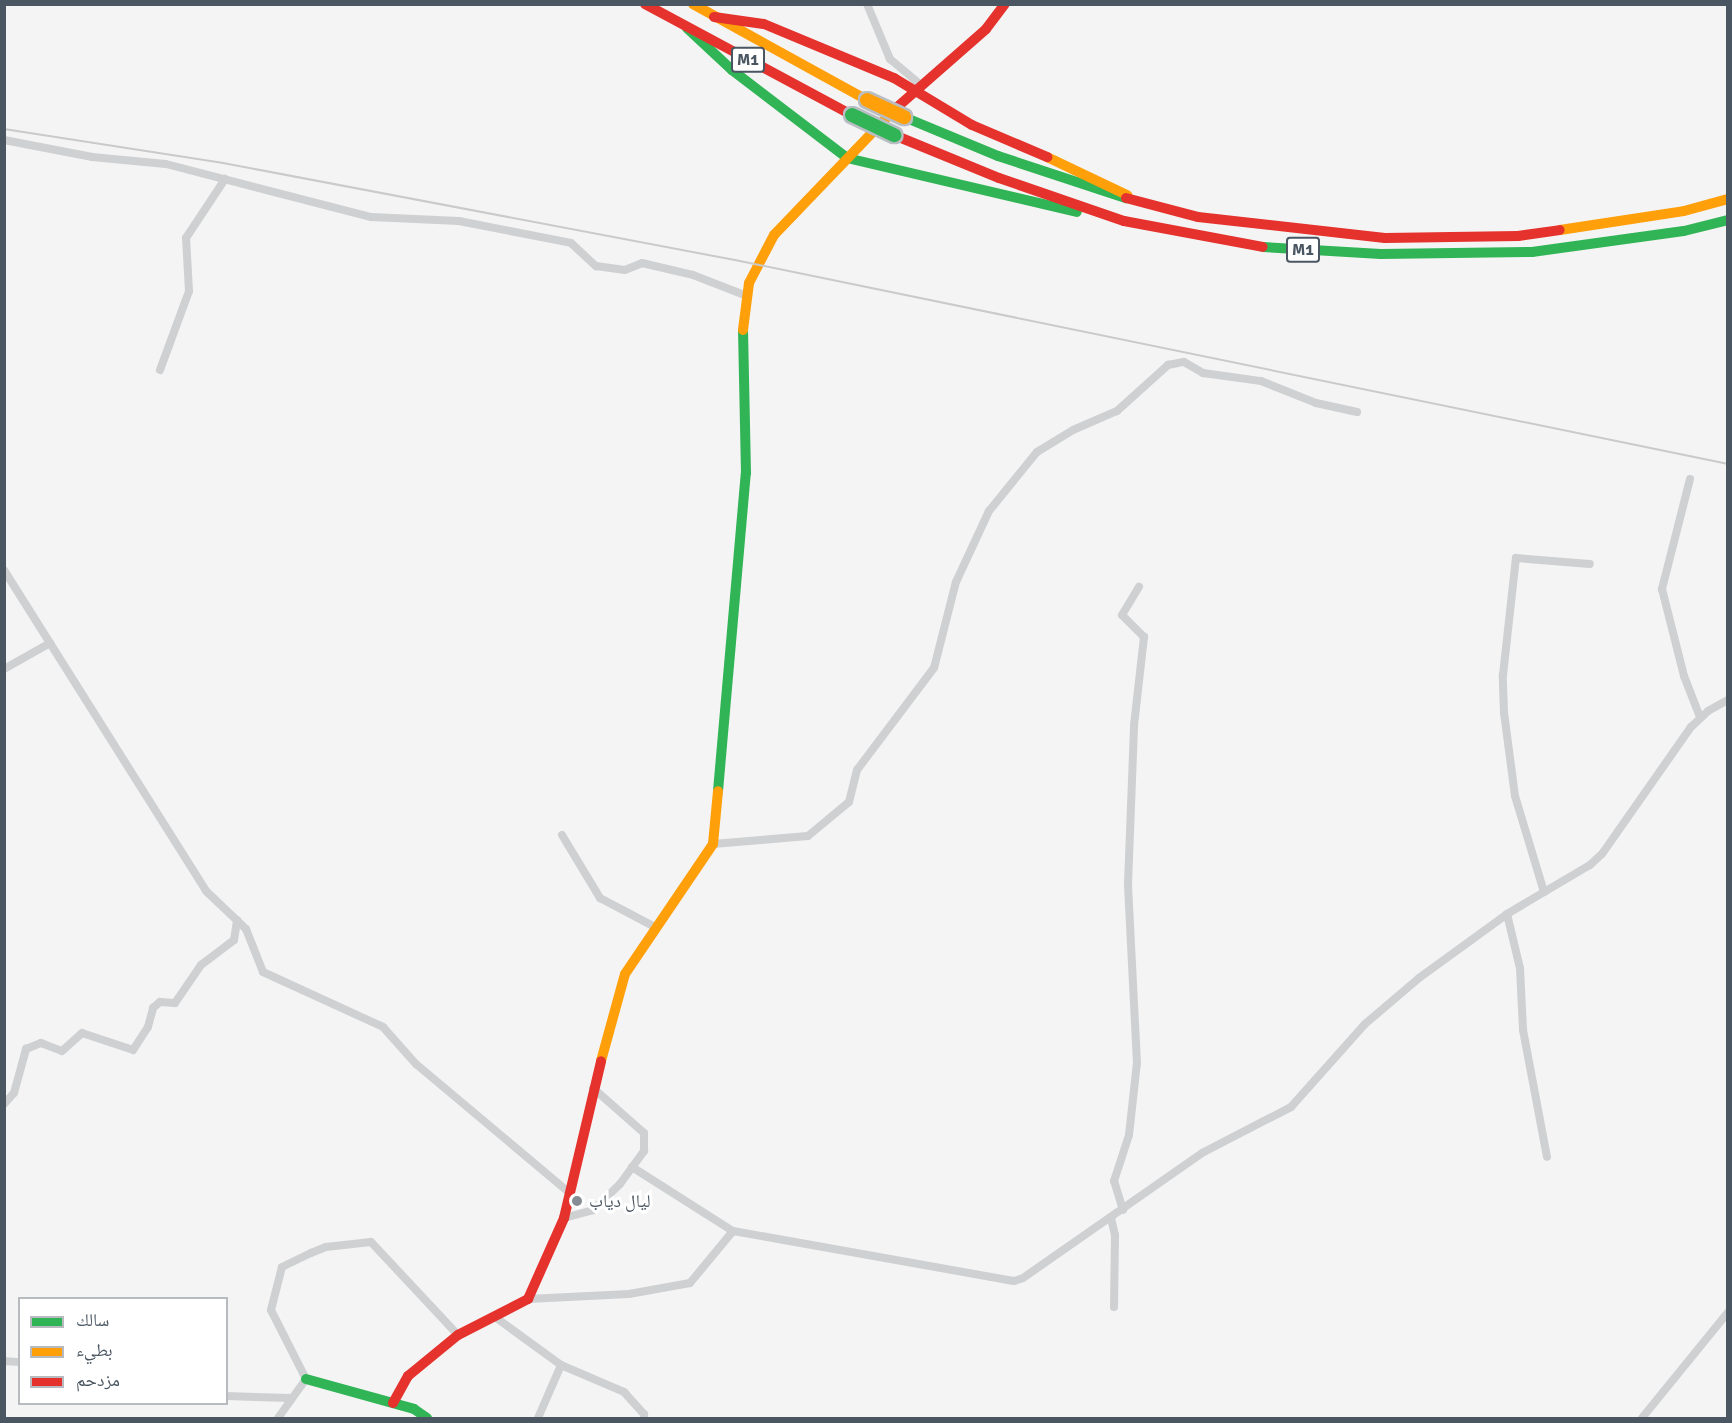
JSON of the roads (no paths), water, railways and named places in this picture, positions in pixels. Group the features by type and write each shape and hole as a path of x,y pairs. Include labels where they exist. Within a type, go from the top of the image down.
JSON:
{"main road":[{"name":"M1","path":"645,4 852,115 894,135 999,178 1124,221 1276,249 1381,254 1532,252 1684,231 1728,219"},
{"name":"M1","path":"693,4 867,100 904,117 998,156 1134,200 1208,218 1385,238 1518,236 1684,211 1728,199"},
{"path":"393,1403 408,1376 458,1335 528,1299 564,1218 593,1088 625,974 713,844 746,473 743,321 749,283 774,235 918,87 986,29 1005,4"},
{"path":"714,16 764,24 918,87 972,125 1108,182 1134,200"},
{"path":"687,28 732,70 847,158 876,167 1124,221"},
{"path":"306,1379 393,1403 427,1419"}],"street":[{"path":"867,4 890,59 918,87"},
{"path":"4,141 92,157 166,164 370,217 459,220 571,243 596,266 625,270 642,263 693,275 747,296"},
{"path":"160,370 189,291 186,238 225,179"},
{"path":"713,844 808,836 849,802 857,770 934,668 956,582 989,511 1037,452 1073,430 1117,411 1168,365 1184,362 1203,373 1261,381 1316,403 1357,412"},
{"path":"1690,479 1662,589 1684,676 1700,717"},
{"path":"1544,892 1515,796 1504,713 1503,675 1516,558 1590,564"},
{"path":"4,570 206,891 246,928 263,972 383,1027 416,1064 570,1193"},
{"path":"1123,1210 1114,1181 1129,1135 1137,1063 1128,884 1134,725 1144,637 1122,615 1138,587"},
{"path":"4,669 50,643"},
{"path":"632,1167 733,1231 1014,1281 1045,1265 1202,1153 1291,1107 1365,1024 1419,978 1507,914 1582,871 1602,854 1700,717 1728,700"},
{"path":"562,834 600,898 657,928"},
{"path":"1507,914 1520,968 1523,1030 1547,1157"},
{"path":"4,1104 14,1093 27,1049 41,1043 62,1051 82,1033 133,1050 148,1027 153,1008 160,1002 175,1003 201,965 234,940 237,920"},
{"path":"564,1218 593,1210 644,1151 644,1133 593,1088"},
{"path":"1111,1218 1115,1235 1114,1307"},
{"path":"528,1299 629,1294 690,1283 733,1231"},
{"path":"278,1419 306,1379 271,1310 282,1267 326,1247 371,1242 458,1335"},
{"path":"1642,1419 1728,1312"},
{"path":"495,1317 561,1365 624,1392 644,1414 644,1419"},
{"path":"538,1419 561,1365"},
{"path":"228,1396 291,1398"}],"railway":[{"path":"4,129 223,163 735,260 1728,464"}],"place":[{"name":"ليال دياب","path":"577,1201"}]}
